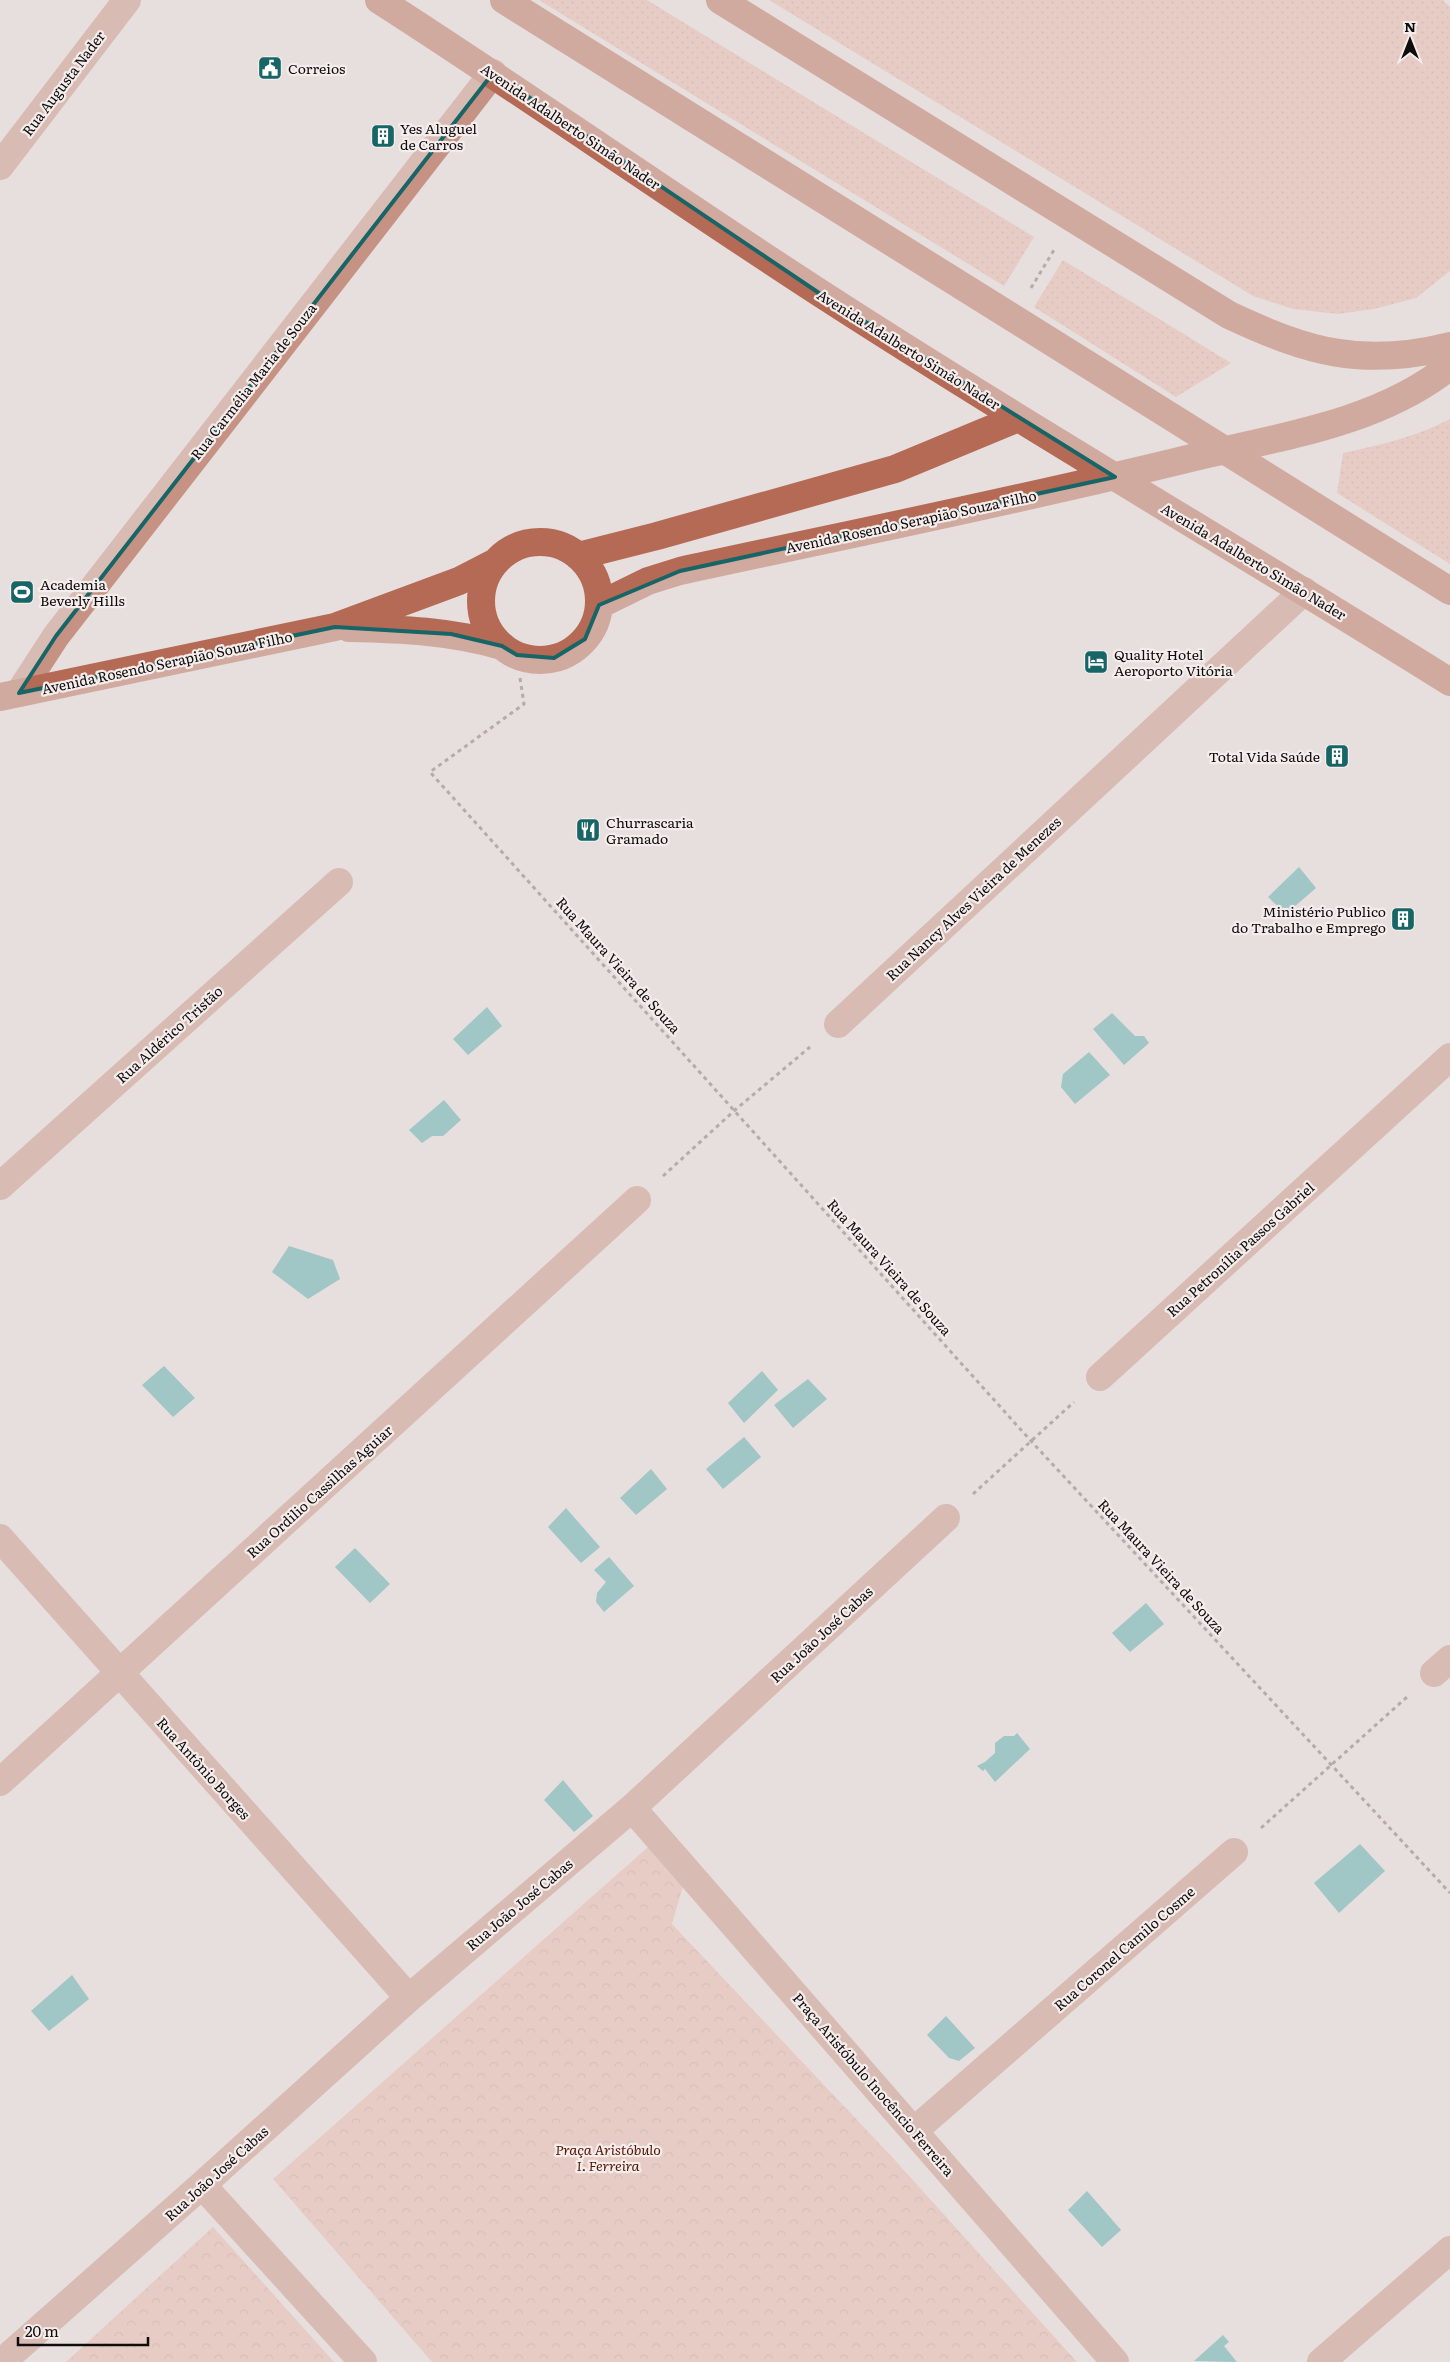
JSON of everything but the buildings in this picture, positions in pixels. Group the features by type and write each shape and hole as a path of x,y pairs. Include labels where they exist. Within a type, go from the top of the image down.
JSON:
{"street":[{"name":"Rua Augusta Nader","path":"0,166 127,0"},
{"name":"Avenida Adalberto Simão Nader","path":"379,0 493,73 819,293 1018,418 1304,590 1450,682"},
{"path":"504,0 1227,449 1450,591"},
{"path":"720,0 1229,315 1279,338 1330,353 1369,357 1406,354 1450,346"},
{"name":"Rua Carmélia Maria de Souza","path":"9,695 493,73"},
{"name":"Avenida Rosendo Serapião Souza Filho","path":"599,605 648,581 680,571 1115,477 1338,422 1398,400 1436,378 1450,366"},
{"path":"578,556 657,536 895,469 1018,418"},
{"path":"544,542 562,546 578,556 590,570 598,586 599,605 595,623 585,639 571,651 554,658 536,660 509,651 489,632 482,615 480,597 484,579 494,563 508,551 525,544 544,542"},
{"name":"Avenida Rosendo Serapião Souza Filho","path":"9,695 335,627 459,581 494,563"},
{"name":"Rua Nancy Alves Vieira de Menezes","path":"838,1024 1304,590"},
{"name":"Avenida Rosendo Serapião Souza Filho","path":"335,627 417,630 473,637 509,651"},
{"name":"Rua Aldérico Tristão","path":"0,1186 339,882"},
{"name":"Rua Petronília Passos Gabriel","path":"1100,1377 1450,1057"},
{"name":"Rua Ordilio Cassilhas Aguiar","path":"0,1782 637,1200"},
{"name":"Rua João José Cabas","path":"2,2362 409,1998 632,1808 946,1518"},
{"name":"Rua Antônio Borges","path":"0,1538 409,1998"},
{"name":"Praça Aristóbulo Inocêncio Ferreira","path":"632,1808 915,2130 1115,2362"},
{"name":"Rua Coronel Camilo Cosme","path":"915,2130 1234,1852"},
{"path":"202,2185 363,2362"},
{"path":"1321,2362 1450,2250"}],"path":[{"path":"1013,317 1073,220"},
{"name":"Rua Maura Vieira de Souza","path":"509,651 524,704 430,772 1032,1441 1450,1893"},
{"path":"637,1200 735,1110 838,1024"},
{"path":"946,1518 1100,1377"},
{"path":"1234,1852 1442,1666"}],"highlighted area":[{"path":"493,73 819,293 1115,477 680,571 599,605 585,639 554,658 517,655 502,646 451,634 335,627 19,693 56,636"}],"green space":[{"path":"539,0 647,0 1034,237 1004,286"},
{"path":"769,0 1443,0 1450,7 1450,271 1416,298 1374,309 1338,314 1293,309 1253,296"},
{"path":"1063,260 1231,363 1176,397 1034,307"},
{"path":"1450,419 1450,564 1337,493 1343,453 1411,436"},
{"name":"Praça Aristóbulo I. Ferreira","path":"648,1847 683,1886 672,1924 892,2157 1077,2362 432,2362 273,2179"},
{"path":"213,2227 334,2362 66,2362"}],"water":[{"path":"1299,867 1316,888 1286,914 1268,897"},
{"path":"487,1007 502,1026 468,1055 453,1039"},
{"path":"1112,1013 1135,1036 1144,1036 1149,1043 1124,1065 1093,1029"},
{"path":"1089,1052 1110,1075 1075,1104 1061,1087 1063,1074"},
{"path":"444,1100 461,1120 443,1136 432,1136 422,1143 409,1130"},
{"path":"289,1246 333,1260 340,1279 308,1299 272,1272"},
{"path":"164,1366 195,1398 173,1417 142,1385"},
{"path":"762,1371 778,1390 744,1423 728,1403"},
{"path":"808,1379 827,1399 793,1428 774,1405"},
{"path":"744,1437 761,1457 723,1489 706,1469"},
{"path":"651,1469 667,1489 636,1515 620,1498"},
{"path":"566,1508 600,1547 581,1563 548,1527"},
{"path":"355,1548 390,1584 370,1603 335,1567"},
{"path":"609,1557 634,1586 604,1612 596,1602 597,1593 606,1582 594,1570"},
{"path":"1146,1603 1164,1624 1130,1652 1112,1633"},
{"path":"1017,1733 1030,1749 995,1782 985,1769 983,1771 977,1766 995,1753 995,1743 1004,1736 1014,1736"},
{"path":"563,1780 593,1816 574,1832 544,1800"},
{"path":"1360,1844 1385,1871 1339,1913 1314,1883"},
{"path":"72,1975 89,1999 49,2031 31,2011"},
{"path":"946,2016 975,2048 959,2061 949,2058 927,2035"},
{"path":"1087,2191 1121,2230 1102,2247 1068,2210"},
{"path":"1223,2335 1229,2342 1224,2346 1237,2362 1194,2361"}],"place":[{"name":"Correios","path":"270,68"},
{"name":"Yes Aluguel de Carros","path":"383,136"},
{"name":"Academia Beverly Hills","path":"22,592"},
{"name":"Quality Hotel Aeroporto Vitória","path":"1096,662"},
{"name":"Total Vida Saúde","path":"1337,756"},
{"name":"Churrascaria Gramado","path":"588,830"},
{"name":"Ministério Publico do Trabalho e Emprego","path":"1403,919"}]}
